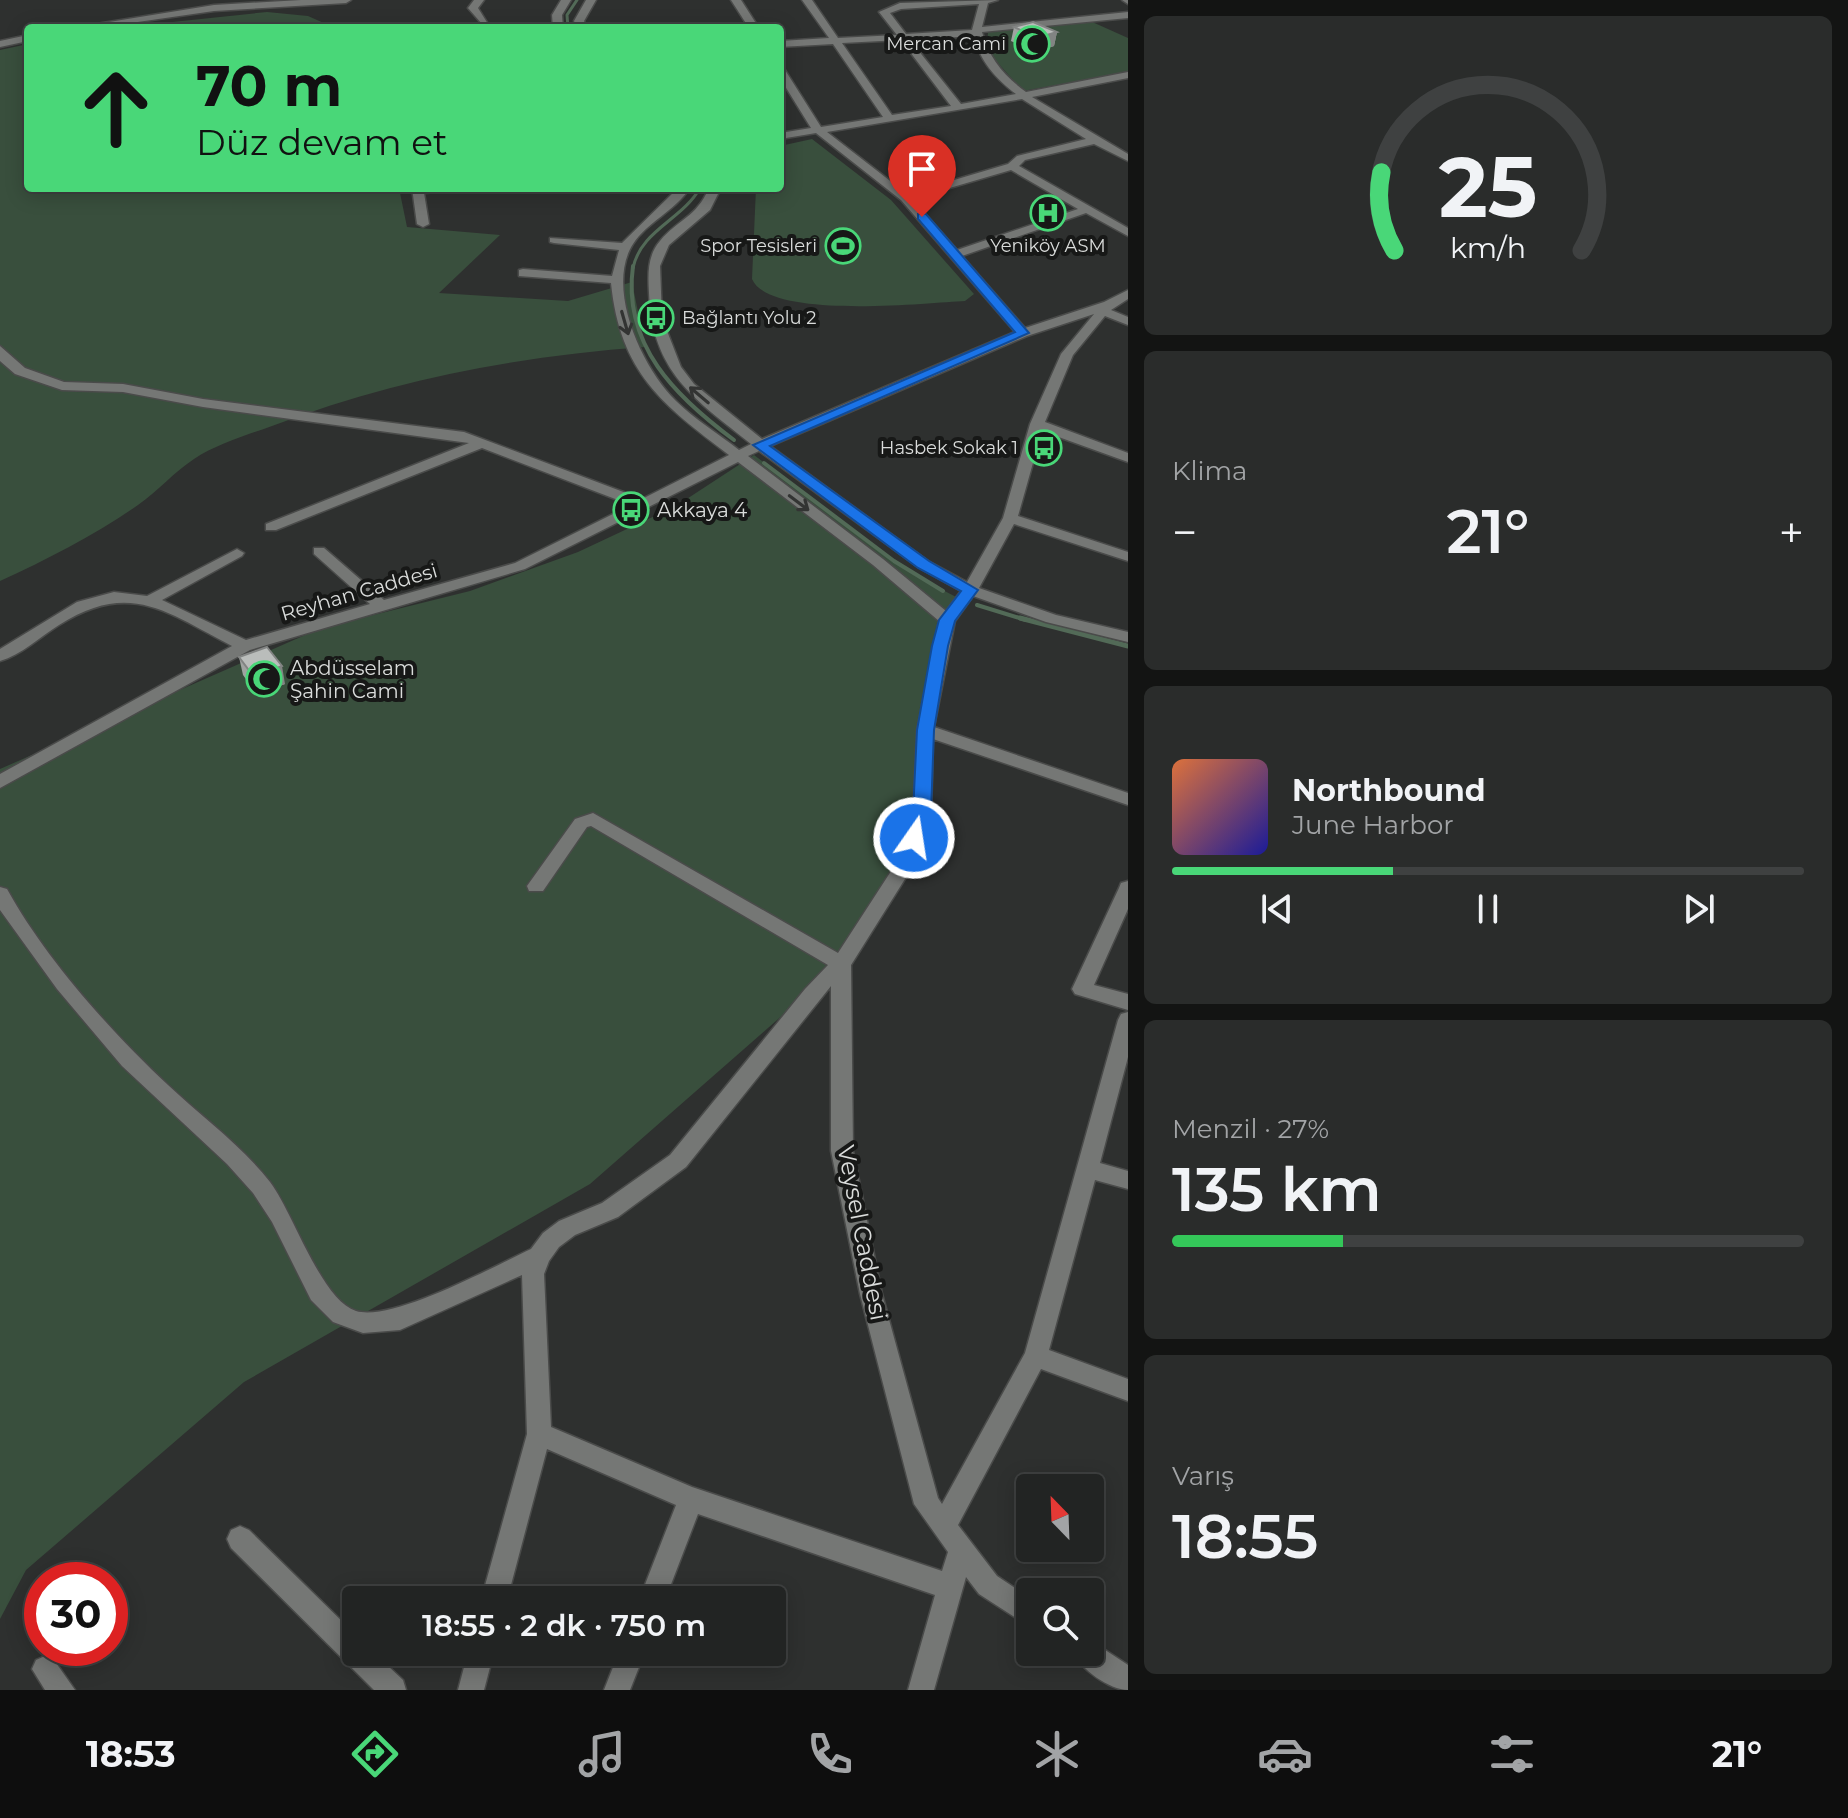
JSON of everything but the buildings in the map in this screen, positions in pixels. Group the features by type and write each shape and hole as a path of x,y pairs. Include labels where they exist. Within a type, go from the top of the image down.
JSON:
{"street":[{"path":"182,0 194,11"},
{"path":"263,4 285,0"},
{"path":"105,24 263,4 346,0"},
{"path":"479,0 473,8 485,22"},
{"path":"558,24 557,15 566,0"},
{"path":"580,24 591,0"},
{"path":"749,0 737,1 751,24"},
{"path":"807,0 888,117"},
{"path":"983,0 977,32 981,51 1021,96 1128,158"},
{"path":"958,108 884,12 912,2 993,0"},
{"path":"784,44 977,32 1128,15"},
{"path":"0,44 24,39"},
{"path":"784,135 958,108 1128,75"},
{"path":"784,76 816,128 905,198 1023,333"},
{"path":"905,198 1012,166 1021,158 1096,140"},
{"path":"1012,166 1128,233"},
{"path":"418,192 423,224"},
{"path":"681,192 673,203 642,228 626,247 618,266 624,320 647,377 673,406 878,562 947,620"},
{"path":"713,192 706,208 664,243 656,255 652,290 656,318 675,367 689,387 760,445 923,564 970,590 1052,619 1128,637"},
{"path":"955,255 1085,210"},
{"path":"554,240 626,247"},
{"path":"523,273 618,280"},
{"path":"498,1586 539,1434 533,1274 539,1256 551,1240 567,1228 610,1210 678,1161 812,994 841,964 906,863 922,813 925,730 947,620 970,590 1010,518 1037,424 1067,354 1105,308 1128,294"},
{"path":"1105,308 1128,321"},
{"name":"Reyhan Caddesi","path":"0,782 244,646 520,566 760,445 1023,333 1105,308"},
{"path":"0,350 4,358 20,371 62,386 123,388 203,403 464,436 642,504"},
{"path":"1037,424 1128,458"},
{"path":"271,527 481,443"},
{"path":"1010,518 1128,557"},
{"path":"319,551 381,606"},
{"path":"149,601 237,553"},
{"path":"0,656 94,601 122,596 149,601 244,646"},
{"path":"925,730 1128,799"},
{"path":"536,886 581,823 593,819 841,964"},
{"path":"1128,888 1082,989 1128,1002"},
{"path":"0,894 73,998 164,1095 229,1149 272,1202 304,1265 328,1302 341,1315 370,1323 400,1319 539,1256"},
{"name":"Veysel Caddesi","path":"841,964 842,1151 871,1294 927,1504 988,1585 1016,1604"},
{"path":"944,1526 1036,1356 1128,1020"},
{"path":"1087,1169 1128,1180"},
{"path":"1036,1356 1128,1390"},
{"path":"539,1434 691,1499 950,1587"},
{"path":"657,1586 691,1499"},
{"path":"240,1539 393,1690"},
{"path":"921,1690 961,1550"},
{"path":"1104,1664 1128,1681"},
{"path":"471,1690 477,1666"},
{"path":"617,1690 626,1666"}],"green space":[{"path":"267,12 308,16 326,24 153,24"},
{"path":"1090,21 1128,38 1128,72 1023,91 987,51 988,32"},
{"path":"24,45 24,192 400,192 407,227 500,235 439,293 568,301 632,282 645,347 503,364 409,383 242,436 194,459 145,500 105,526 0,581 0,50"},
{"name":"Spor Tesisleri","path":"812,139 891,200 974,294 965,301 850,306 816,305 764,292 752,279 756,192 784,192 784,145"},
{"path":"754,455 914,575 958,598 944,618 921,824 841,964 590,1184 244,1382 35,1562 24,1562 24,1574 0,1619 0,769 321,628 470,591 578,552 676,506"}],"waterway":[{"path":"568,24 567,15 577,0"},
{"path":"633,268 644,244 697,192"},
{"path":"633,266 632,294 636,320 645,344 674,387 734,440"},
{"path":"764,463 894,561 943,591"},
{"path":"977,605 1026,620"},
{"path":"1020,618 1128,646"}],"place":[{"name":"Mercan Cami","path":"1032,44"},
{"name":"Yeniköy ASM","path":"1048,213"},
{"name":"Spor Tesisleri","path":"843,246"},
{"name":"Bağlantı Yolu 2","path":"656,318"},
{"name":"Hasbek Sokak 1","path":"1044,448"},
{"name":"Akkaya 4","path":"631,510"},
{"name":"Abdüsselam Şahin Cami","path":"264,679"}],"route":[{"path":"914,838 922,813 925,730 940,646 947,620 970,590 923,564 760,445 1023,333 922,217"}]}
